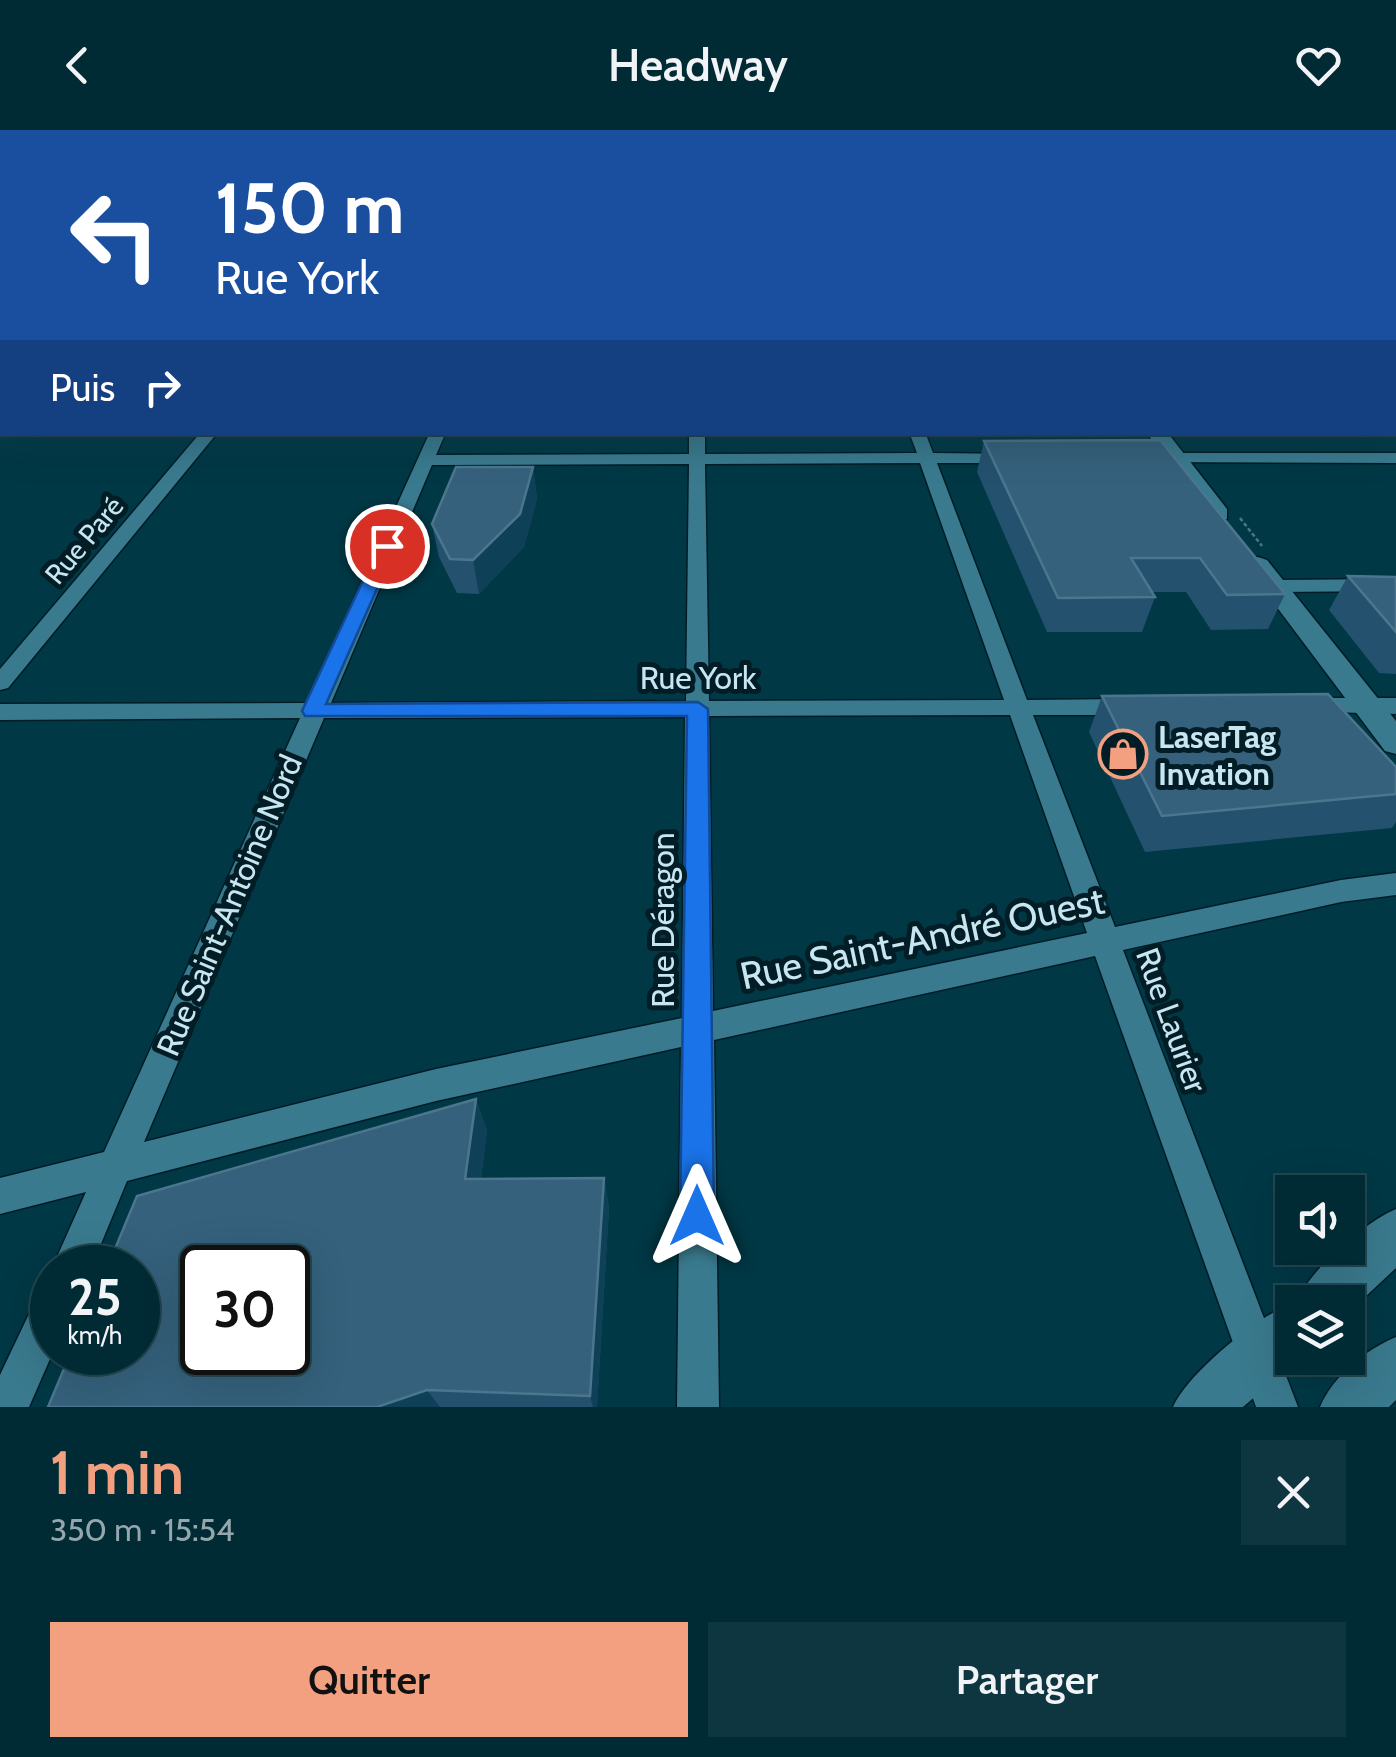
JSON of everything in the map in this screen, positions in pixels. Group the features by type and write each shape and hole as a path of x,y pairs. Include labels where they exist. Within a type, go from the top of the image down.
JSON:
{"street":[{"name":"Rue Paré","path":"0,682 207,435"},
{"name":"Rue Saint-Antoine Nord","path":"82,1245 312,711 437,435"},
{"path":"1158,435 1396,743"},
{"path":"425,460 697,446 922,445 1022,458"},
{"name":"Rue Laurier","path":"922,445 1105,941 1275,1360"},
{"name":"Rue Déragon","path":"697,446 698,1407"},
{"path":"1138,458 1396,458"},
{"path":"1275,586 1396,585"},
{"path":"1290,706 1396,706"},
{"name":"Rue York","path":"0,712 1154,707"},
{"name":"Rue Saint-André Ouest","path":"0,1196 436,1084 1342,891 1396,884"},
{"path":"1340,1285 1396,1234"},
{"path":"8,1407 30,1358"},
{"path":"1348,1407 1396,1364"},
{"path":"1201,1407 1275,1366"}],"building":[{"path":"1160,440 1285,594 1227,595 1200,558 1131,558 1155,597 1058,598 984,441"},
{"path":"456,467 533,467 520,514 473,560 450,559 432,524"},
{"path":"1348,576 1396,577 1396,632"},
{"path":"1328,694 1396,767 1396,794 1162,816 1102,696"},
{"path":"476,1099 465,1179 604,1178 590,1396 427,1390 377,1407 48,1407 61,1375 160,1375 160,1245 117,1245 137,1196"}],"place":[{"name":"LaserTag Invation","path":"1123,754"}],"route":[{"path":"387,546 312,711 698,709 697,1216"}]}
